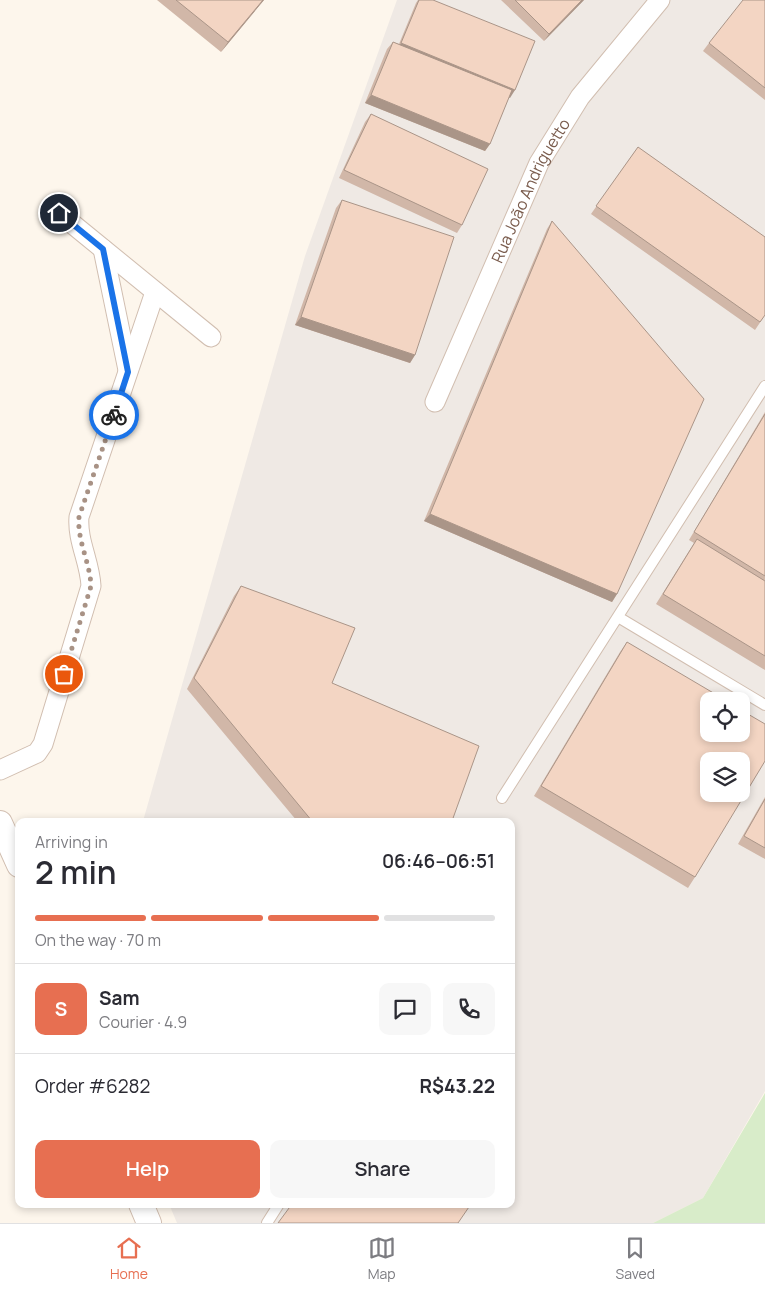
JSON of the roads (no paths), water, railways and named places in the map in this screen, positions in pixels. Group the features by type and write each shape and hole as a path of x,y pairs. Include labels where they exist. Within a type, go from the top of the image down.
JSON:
{"street":[{"name":"Rua João Andriguetto","path":"435,402 544,155 558,129 598,73 660,0"},
{"path":"59,213 211,337"},
{"path":"103,249 128,372"},
{"path":"0,770 37,752 42,744 91,586 91,573 78,530 79,517 155,292"},
{"path":"0,823 15,856"},
{"path":"143,1208 149,1223"}],"lane":[{"path":"502,798 765,386"},
{"path":"618,617 765,705"},
{"path":"267,1223 276,1208"}]}
